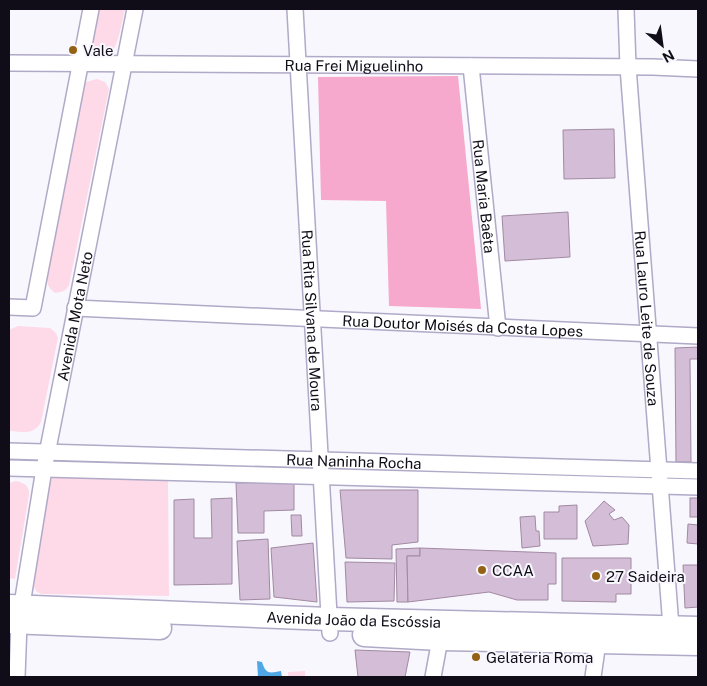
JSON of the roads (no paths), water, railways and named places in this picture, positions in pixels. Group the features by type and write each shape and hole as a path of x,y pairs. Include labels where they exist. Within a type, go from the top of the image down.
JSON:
{"main road":[{"name":"Avenida João da Escóssia","path":"13,614 330,626 698,628"},
{"name":"Avenida João da Escóssia","path":"330,626 440,639 698,644"}],"street":[{"path":"9,307 33,308 91,9"},
{"name":"Avenida Mota Neto","path":"17,677 13,614 44,469 135,9"},
{"name":"Rua Rita Silvana de Moura","path":"295,9 330,626"},
{"name":"Rua Lauro Leite de Souza","path":"626,9 628,67 671,627"},
{"name":"Rua Frei Miguelinho","path":"9,63 698,69"},
{"name":"Rua Maria Baêta","path":"471,66 498,328"},
{"name":"Rua Doutor Moisés da Costa Lopes","path":"75,308 698,336"},
{"name":"Rua Naninha Rocha","path":"9,450 320,460 659,478 698,487"},
{"name":"Rua Naninha Rocha","path":"9,468 321,476 659,478 698,471"},
{"path":"433,677 440,639"},
{"path":"593,677 598,642"}],"water":[{"path":"257,661 262,662 265,669 269,672 281,671 282,677 258,677"}],"place":[{"name":"Vale","path":"73,50"},
{"name":"CCAA","path":"482,570"},
{"name":"27 Saideira","path":"596,576"},
{"name":"Gelateria Roma","path":"476,657"}]}
